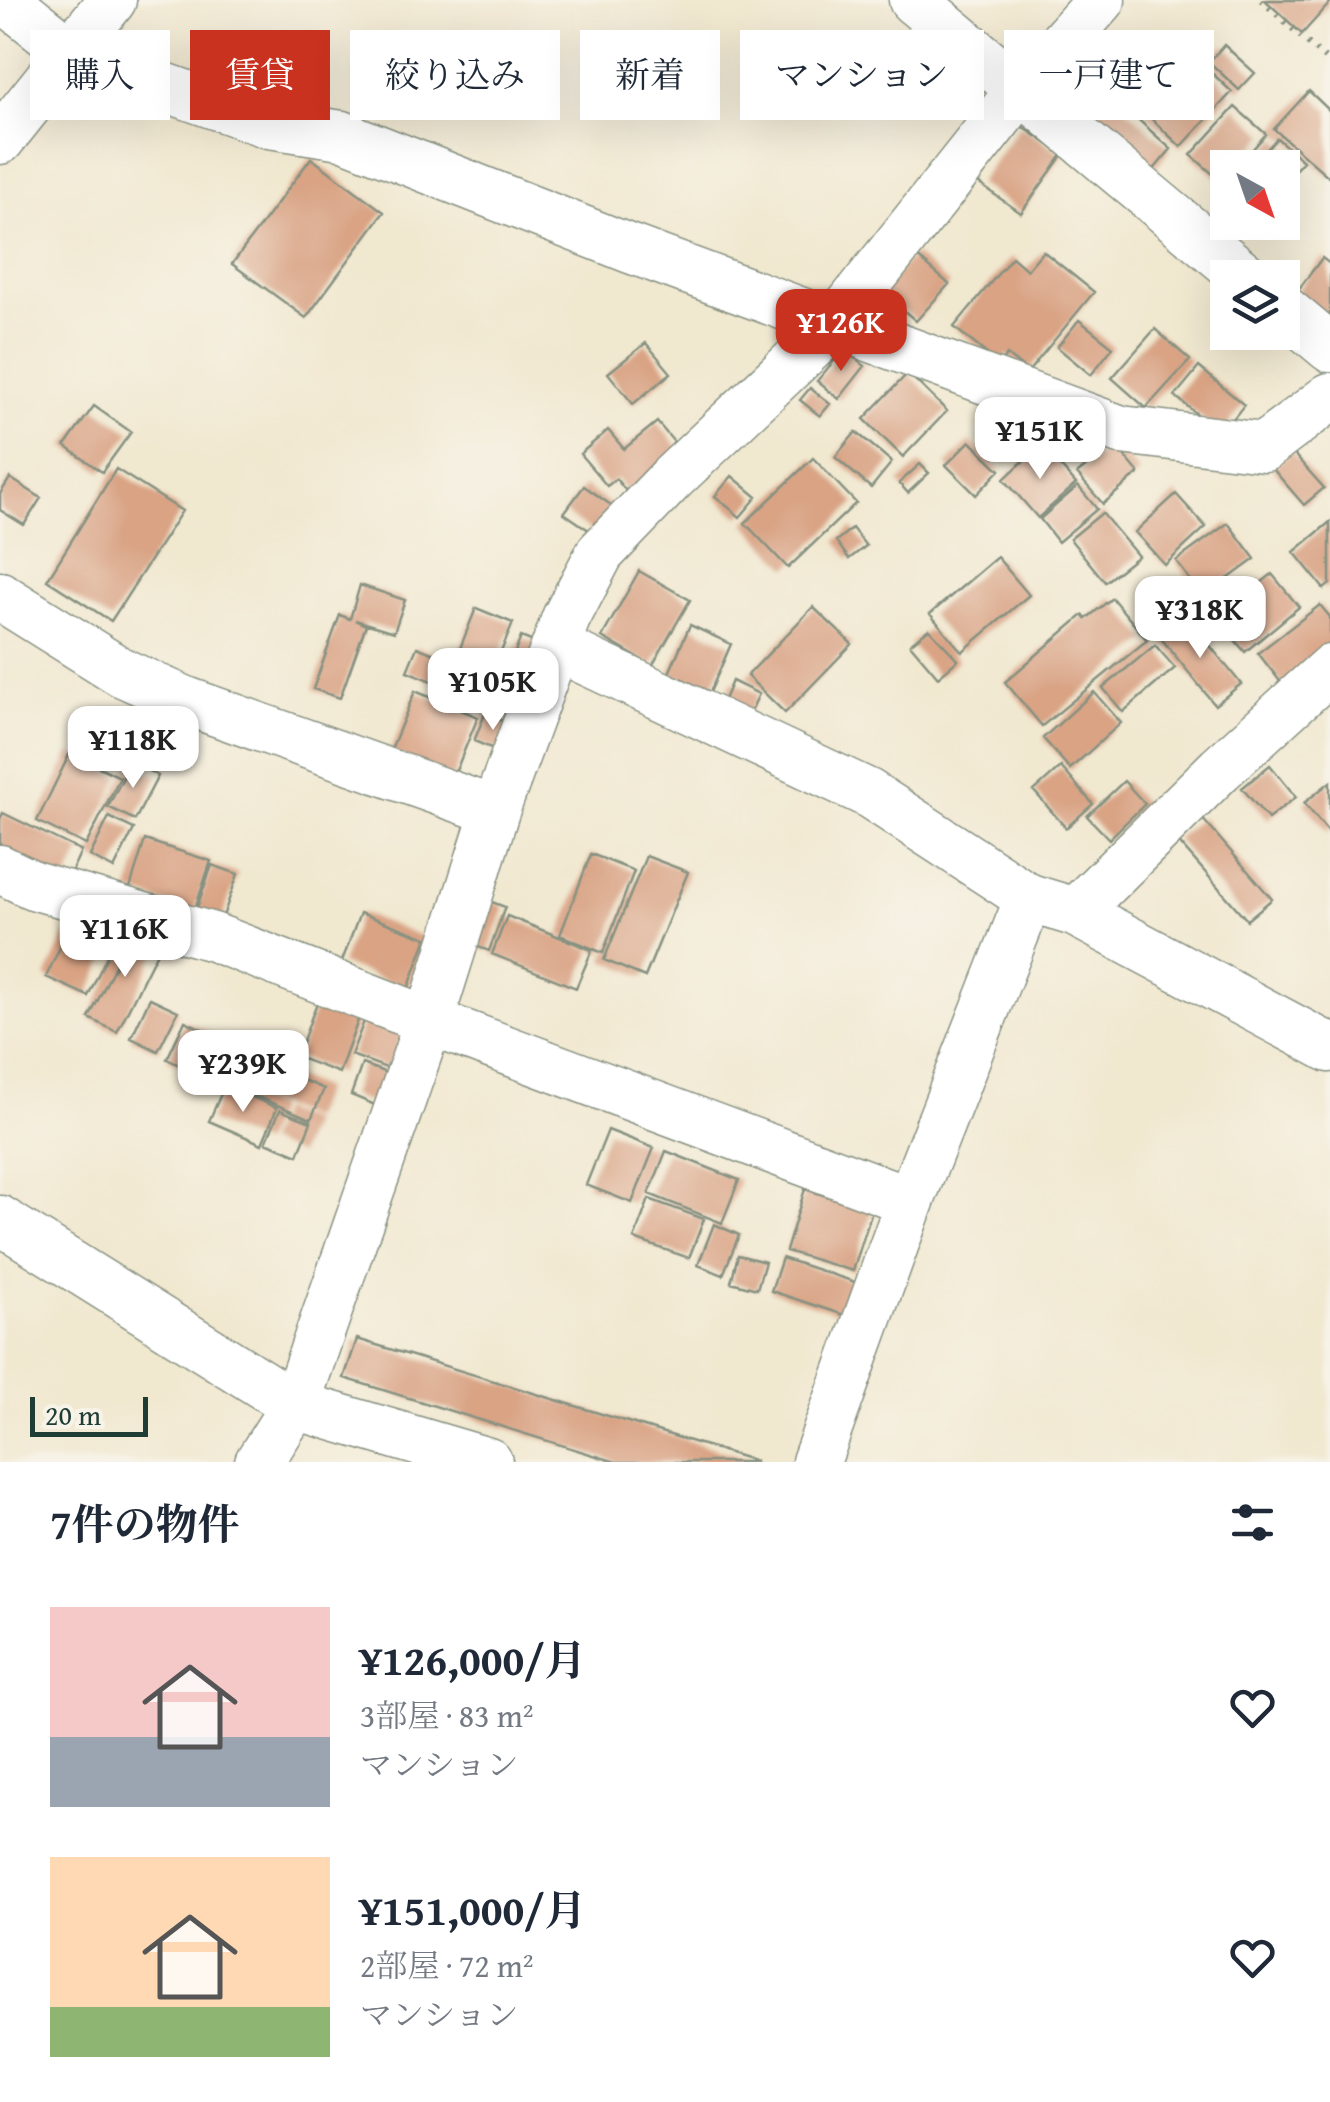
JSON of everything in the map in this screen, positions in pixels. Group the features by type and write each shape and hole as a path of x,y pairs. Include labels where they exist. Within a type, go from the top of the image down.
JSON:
{"street":[{"path":"6,0 44,30"},
{"path":"87,30 112,0"},
{"path":"913,0 1004,73"},
{"path":"1074,30 1101,0"},
{"path":"170,88 269,124 342,135 628,248 1121,430 1264,448 1330,397"},
{"path":"0,140 30,102"},
{"path":"259,1462 295,1405 428,1021 495,812 566,618 600,553 672,478 835,324 1004,111"},
{"path":"1060,120 1226,260"},
{"path":"1300,323 1330,348"},
{"path":"0,596 121,672 186,701 495,812"},
{"path":"557,647 868,792 1029,898 1076,912 1330,1048"},
{"path":"1076,912 1220,769 1330,669"},
{"path":"0,869 33,885 212,937 910,1200"},
{"path":"816,1462 910,1200 1029,898"},
{"path":"0,1220 295,1405 488,1462"}],"path":[{"path":"1262,0 1330,63"}],"building":[{"path":"1265,0 1328,0 1330,3 1302,34"},
{"path":"1224,45 1255,73 1239,90 1214,67 1214,56"},
{"path":"1214,75 1232,92 1214,111"},
{"path":"1309,91 1330,111 1330,178 1300,150 1274,129"},
{"path":"1235,107 1266,134 1252,150 1210,150 1210,172 1191,155"},
{"path":"1078,120 1139,120 1171,149 1145,180"},
{"path":"1153,120 1206,120 1181,147"},
{"path":"1020,125 1063,154 1021,213 978,183"},
{"path":"1277,138 1291,150 1266,150"},
{"path":"311,158 384,212 306,318 232,264"},
{"path":"1043,251 1094,292 1028,372 1007,355 999,364 954,327 1012,257 1027,270"},
{"path":"914,254 949,284 916,321 881,291"},
{"path":"1322,258 1330,264 1330,316 1322,326 1300,309 1300,288"},
{"path":"1079,320 1113,347 1091,375 1057,347"},
{"path":"1155,329 1190,360 1146,408 1112,378"},
{"path":"646,343 671,373 633,404 608,373"},
{"path":"844,349 865,366 839,399 817,381"},
{"path":"1199,367 1244,405 1221,434 1175,396"},
{"path":"908,373 947,411 903,457 864,419"},
{"path":"810,388 830,404 820,416 800,400"},
{"path":"94,406 131,432 102,472 65,446"},
{"path":"657,422 685,455 633,499 616,479 607,486 580,454 608,430 624,449"},
{"path":"856,432 892,462 871,488 835,457"},
{"path":"970,441 1000,470 976,495 946,465"},
{"path":"1114,443 1139,473 1103,504 1077,474"},
{"path":"1041,445 1076,484 1038,518 1004,479"},
{"path":"1291,451 1324,488 1304,505 1272,468"},
{"path":"813,458 856,503 788,568 745,523"},
{"path":"920,464 929,473 908,493 899,483"},
{"path":"116,469 182,511 111,621 47,580"},
{"path":"732,476 757,497 740,517 715,496"},
{"path":"10,478 41,498 24,525 0,510 0,494"},
{"path":"584,486 618,510 599,537 564,513"},
{"path":"1078,486 1097,509 1058,542 1040,519"},
{"path":"1176,494 1206,527 1165,565 1135,532"},
{"path":"1102,513 1138,556 1105,582 1070,539"},
{"path":"1330,522 1330,584 1324,589 1294,552"},
{"path":"1228,523 1255,559 1203,597 1176,561"},
{"path":"852,528 866,546 849,559 836,541"},
{"path":"997,557 1029,595 962,652 930,614"},
{"path":"639,571 690,600 652,666 602,637"},
{"path":"1272,574 1299,607 1245,652 1217,619"},
{"path":"360,585 405,600 394,632 355,620 366,625 340,698 313,689 340,615 350,619"},
{"path":"1112,598 1147,640 1042,726 1005,682 1083,615 1086,619"},
{"path":"1320,605 1330,617 1330,654 1286,689 1258,653"},
{"path":"813,607 852,644 785,713 747,676"},
{"path":"476,608 513,623 493,671 457,656"},
{"path":"1186,616 1241,684 1215,705 1160,637"},
{"path":"690,625 731,644 710,692 669,673"},
{"path":"929,629 958,660 938,677 910,644"},
{"path":"521,637 541,645 521,694 501,687"},
{"path":"1155,645 1175,668 1123,712 1103,688"},
{"path":"417,647 484,674 474,698 407,671"},
{"path":"732,681 759,694 749,715 723,702"},
{"path":"415,691 478,717 453,778 390,752"},
{"path":"1094,692 1121,723 1070,769 1043,738"},
{"path":"485,714 512,725 501,752 474,741"},
{"path":"70,753 120,777 86,845 37,821"},
{"path":"131,762 158,776 135,820 108,807"},
{"path":"1270,765 1296,797 1268,819 1242,788"},
{"path":"1061,767 1093,804 1066,828 1034,791"},
{"path":"1124,781 1145,804 1109,839 1087,816"},
{"path":"1330,782 1330,834 1304,803"},
{"path":"3,813 81,851 64,887 0,857"},
{"path":"109,817 134,829 114,869 90,856"},
{"path":"1201,817 1272,899 1247,920 1176,839"},
{"path":"145,840 211,861 194,912 129,891"},
{"path":"591,854 634,871 603,953 560,935"},
{"path":"646,856 688,872 645,977 604,960"},
{"path":"212,865 238,874 221,922 195,913"},
{"path":"476,896 505,907 489,951 459,940"},
{"path":"360,913 427,938 408,989 341,964"},
{"path":"507,916 592,950 576,988 492,954"},
{"path":"73,920 115,939 88,996 46,977"},
{"path":"134,928 162,942 117,1032 89,1018"},
{"path":"319,997 361,1012 339,1073 297,1057"},
{"path":"150,998 178,1011 158,1051 131,1038"},
{"path":"368,1011 406,1025 389,1069 351,1055"},
{"path":"185,1021 219,1037 200,1075 167,1059"},
{"path":"242,1041 294,1063 289,1074 324,1089 311,1119 224,1083"},
{"path":"362,1064 387,1073 375,1105 351,1095"},
{"path":"225,1085 277,1108 262,1144 209,1121"},
{"path":"280,1110 311,1122 298,1155 266,1142"},
{"path":"608,1130 654,1148 632,1203 586,1185"},
{"path":"666,1151 739,1180 722,1223 649,1194"},
{"path":"805,1189 872,1211 853,1271 786,1251"},
{"path":"649,1199 704,1219 689,1258 634,1239"},
{"path":"714,1224 739,1235 723,1275 698,1265"},
{"path":"738,1255 765,1262 757,1289 731,1282"},
{"path":"782,1258 861,1284 850,1317 771,1291"},
{"path":"357,1339 755,1462 616,1462 344,1378"}]}
